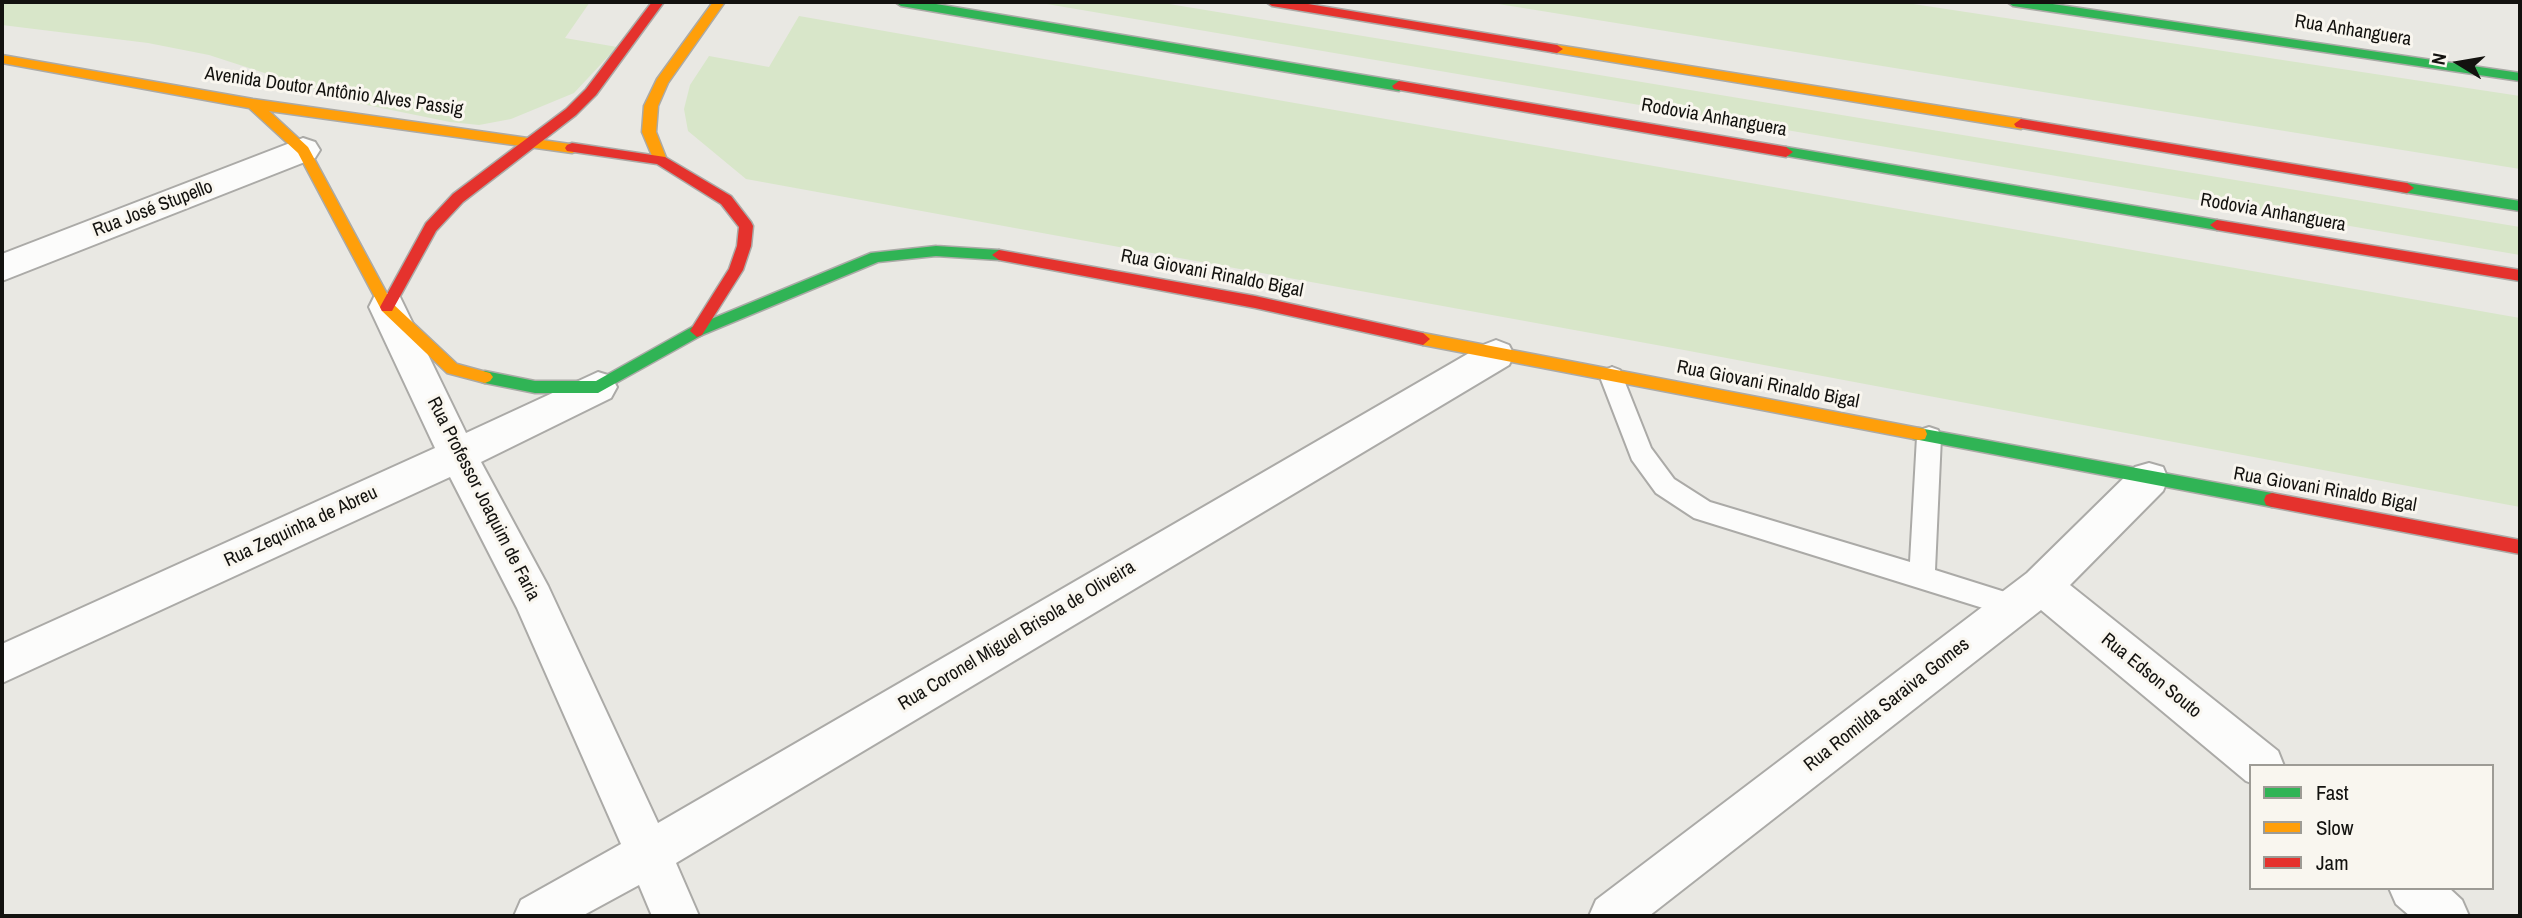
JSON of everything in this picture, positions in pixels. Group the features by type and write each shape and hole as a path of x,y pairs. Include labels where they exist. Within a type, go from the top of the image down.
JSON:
{"main road":[{"path":"387,307 431,227 458,198 571,112 592,92 658,2"},
{"path":"660,160 649,132 651,106 662,82 719,2"},
{"name":"Rodovia Anhanguera","path":"901,2 2520,276"},
{"path":"1272,2 2520,206"},
{"name":"Rua Anhanguera","path":"2013,2 2085,6 2520,78"},
{"name":"Avenida Doutor Antônio Alves Passig","path":"2,59 253,104 660,160"},
{"name":"Rua Professor Joaquim de Faria","path":"253,104 303,150 387,307"},
{"name":"Rua Zequinha de Abreu","path":"660,160 726,200 746,226 744,246 736,270 697,331"},
{"name":"Rua Zequinha de Abreu","path":"387,307 453,369 535,387 598,387 697,331 876,257 936,251 1009,256"},
{"name":"Rua Giovani Rinaldo Bigal","path":"1009,256 1255,302 1496,355 2149,480 2520,547"}],"street":[{"name":"Rua José Stupello","path":"2,268 303,150"},
{"name":"Rua Professor Joaquim de Faria","path":"387,307 458,455 534,599 676,916"},
{"name":"Rua Coronel Miguel Brisola de Oliveira","path":"537,916 650,853 1496,355"},
{"name":"Rua Zequinha de Abreu","path":"2,664 458,455 598,387"},
{"name":"Rua Romilda Saraiva Gomes","path":"1612,916 2028,596 2149,480"},
{"name":"Rua Edson Souto","path":"2028,596 2259,764"},
{"path":"2414,890 2446,916"}],"lane":[{"path":"1612,377 1641,453 1665,486 1703,510 1922,576 2028,596"},
{"path":"1922,576 1929,437"}],"green space":[{"path":"2,2 590,2 565,38 617,47 574,93 511,119 479,125 450,122 357,103 209,55 148,43 2,25"},
{"path":"1035,2 1157,2 2520,227 2520,255"},
{"path":"1486,2 1900,2 2520,96 2520,169"},
{"path":"799,16 2520,318 2520,507 1684,350 746,179 688,131 684,109 690,85 709,56 769,67"}],"traffic: fast":[{"path":"901,2 1399,86"},
{"path":"2013,2 2520,77"},
{"path":"1786,152 2217,225"},
{"path":"2407,188 2520,206"},
{"path":"485,377 535,387 598,387 697,331 876,257 936,251 999,255"},
{"path":"1919,434 2272,500"}],"traffic: slow":[{"path":"660,160 649,132 651,106 662,82 719,2"},
{"path":"1557,49 2021,124"},
{"path":"2,59 253,104 572,148"},
{"path":"253,104 303,150 387,307 452,369 485,377"},
{"path":"1423,339 1919,434"}],"traffic: jam":[{"path":"387,307 431,227 458,198 571,112 591,92 658,2"},
{"path":"1272,2 1557,49"},
{"path":"1399,86 1786,152"},
{"path":"2021,124 2407,188"},
{"path":"572,148 660,160 726,200 746,226 744,246 736,270 697,331"},
{"path":"2217,225 2520,276"},
{"path":"999,255 1255,302 1423,339"},
{"path":"2272,500 2520,547"}]}
